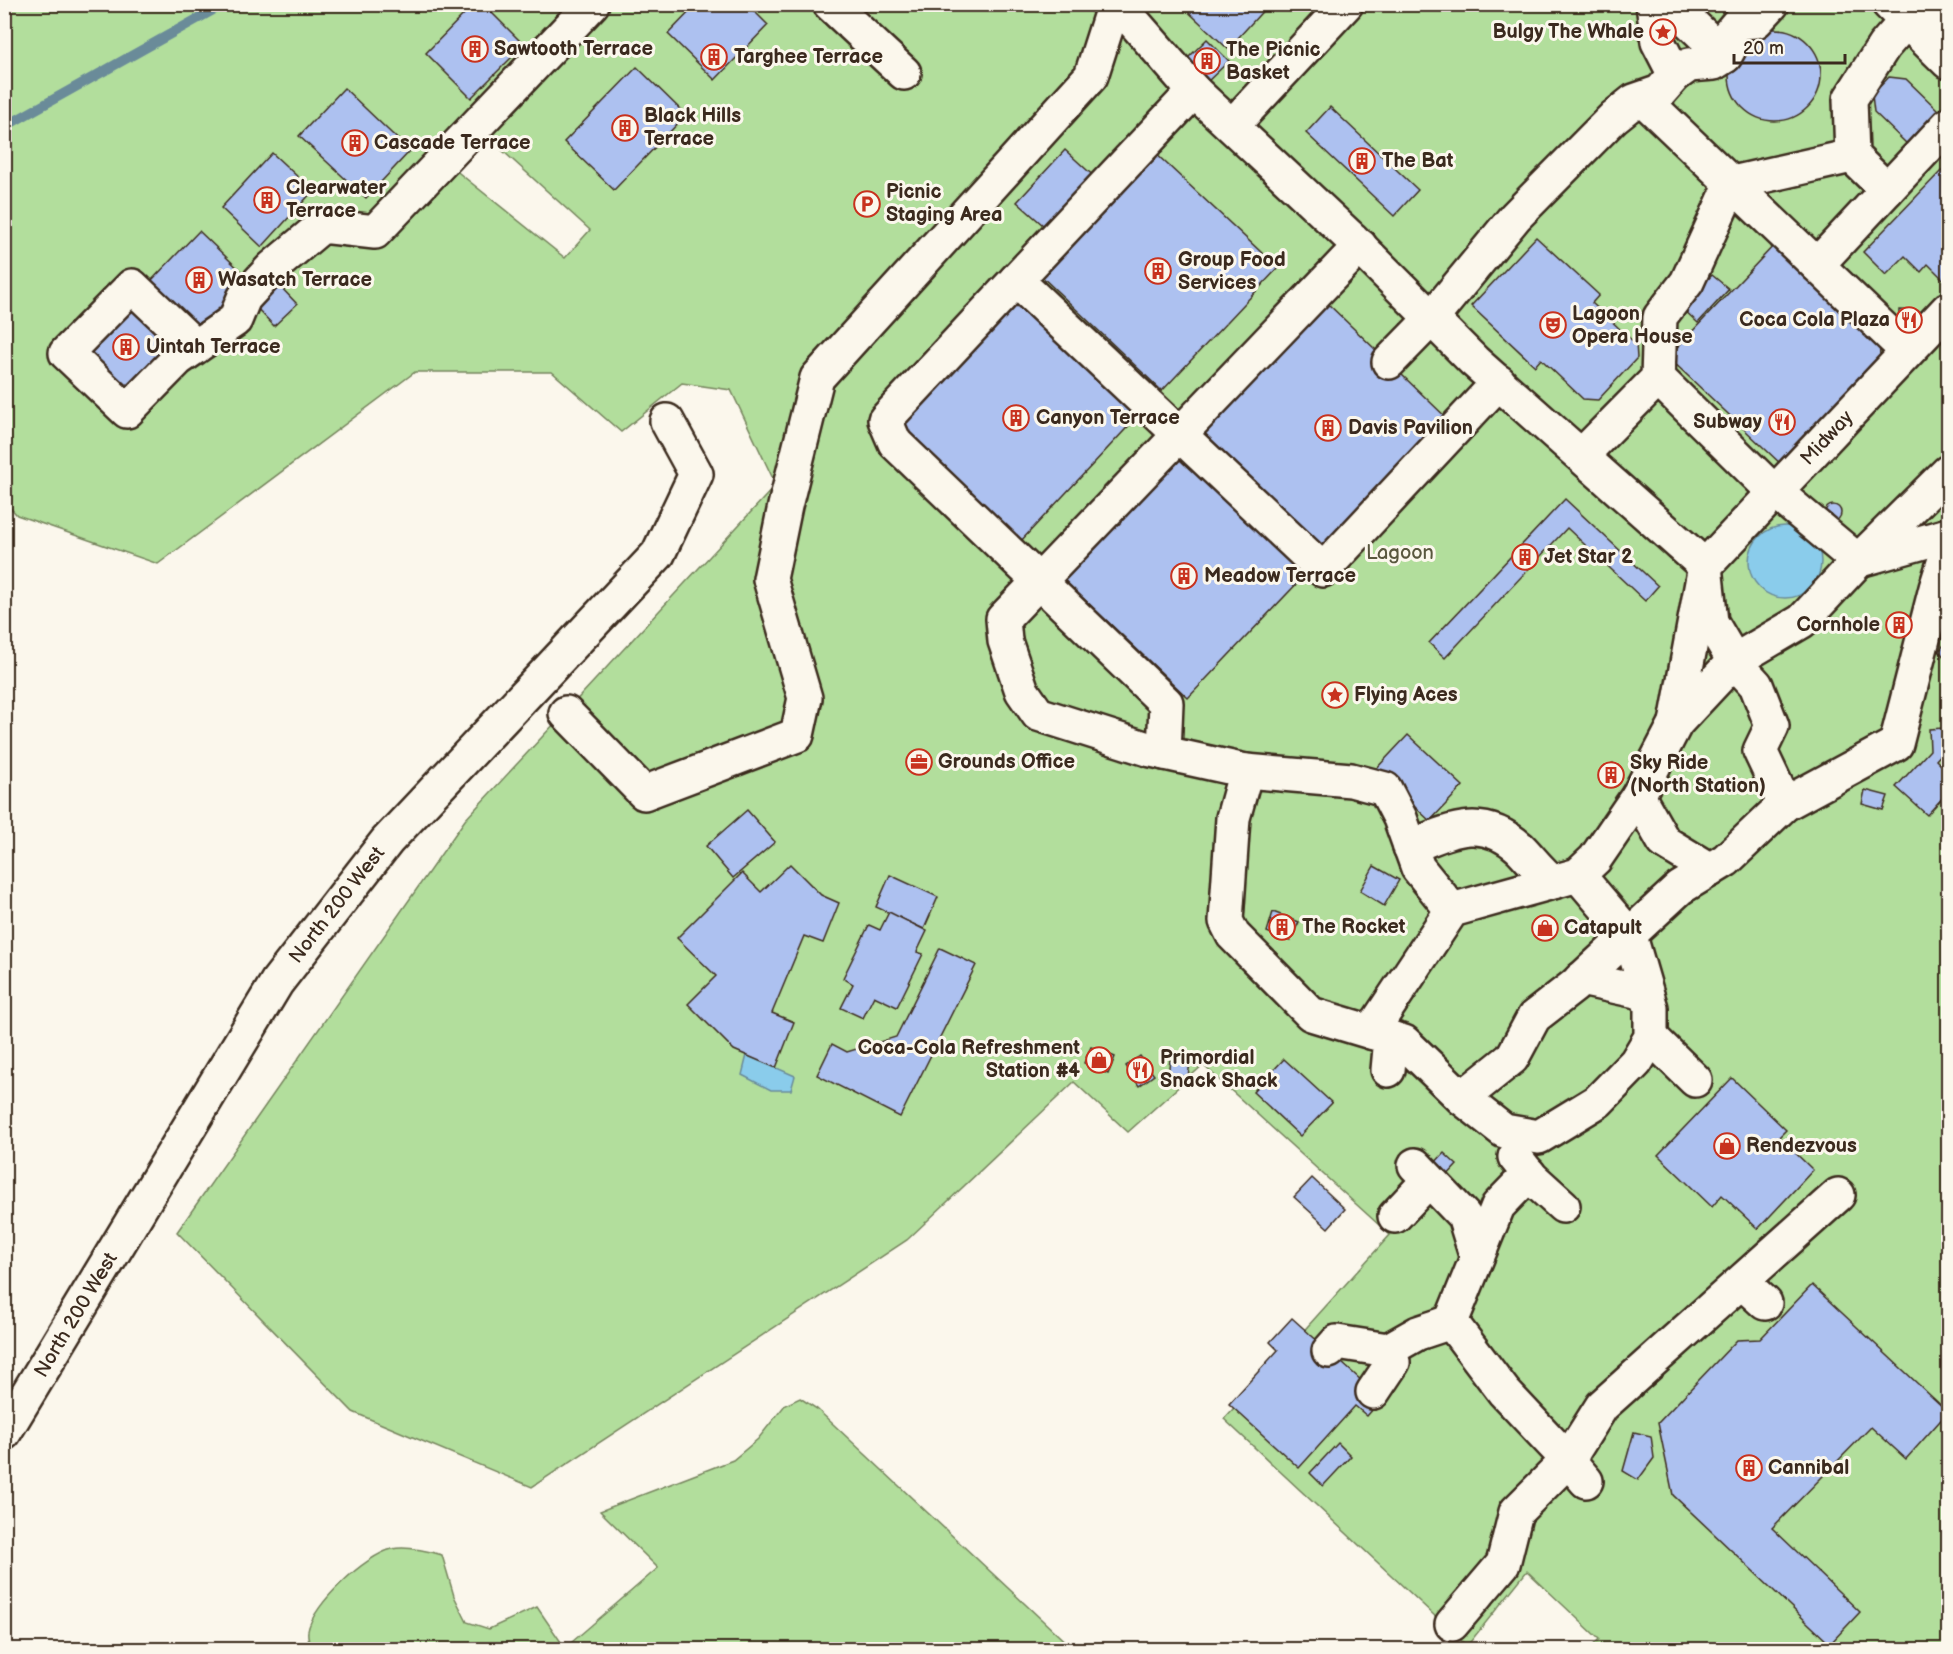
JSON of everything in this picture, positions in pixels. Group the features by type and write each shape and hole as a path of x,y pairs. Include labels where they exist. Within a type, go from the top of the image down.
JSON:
{"street":[{"path":"196,347 235,320 244,298 273,268 322,226 375,232 592,4"},
{"path":"830,4 903,73"},
{"path":"566,713 644,793 797,735 805,698 770,579 785,506 817,378 1091,76 1116,4 1194,91 1360,246 1431,319 1705,566 1711,622 1734,661 1756,685 1772,726 1760,752 1785,804"},
{"path":"1232,126 1346,4"},
{"path":"1653,4 1658,42 1675,75"},
{"path":"1671,4 1725,56"},
{"path":"1389,362 1431,319 1515,217 1614,117 1634,101 1660,92 1675,75 1689,65 1714,63 1725,56 1730,47 1729,34 1739,22 1756,21 1772,4"},
{"path":"1887,190 1852,156 1850,99 1884,45 1905,20 1947,4"},
{"path":"1905,20 1948,62"},
{"path":"1164,753 1166,703 895,443 885,420 1194,91"},
{"path":"1643,99 1907,351"},
{"path":"1817,265 1948,125"},
{"path":"1732,183 1852,156"},
{"path":"1582,455 1658,378 1660,317 1687,282 1732,183"},
{"path":"1360,246 1003,619 1005,641 1022,691 1038,714 1164,753 1199,760 1262,766 1351,780 1385,789 1400,818 1418,868 1452,910"},
{"path":"1016,280 1333,579 1499,382"},
{"name":"Midway","path":"1705,566 1907,351 1943,326"},
{"path":"1658,378 1766,484 1776,490 1858,561"},
{"name":"North 200 West","path":"4,1433 277,982 387,841 658,554 696,474 667,421"},
{"path":"1384,1047 1452,910 1565,878 1595,859 1638,796 1676,723 1734,661 1802,621 1858,561 1948,472"},
{"path":"1858,561 1948,535"},
{"path":"1460,1106 1512,1058 1534,1017 1630,936 1680,888 1726,860 1785,804 1896,744 1948,550"},
{"path":"1676,723 1705,566"},
{"path":"1199,760 1233,818"},
{"path":"1262,766 1233,818 1226,921 1233,935 1311,1014 1384,1047 1404,1042 1460,1106 1504,1131 1539,1137 1599,1101 1636,1062 1651,1037 1650,1008 1630,936 1565,878 1504,836 1485,829 1467,826 1410,847"},
{"path":"1638,796 1664,842 1710,870"},
{"path":"1581,979 1646,993"},
{"path":"1651,1037 1695,1080"},
{"path":"1504,1131 1519,1184 1560,1210"},
{"path":"1395,1216 1422,1172 1464,1216 1476,1255"},
{"path":"1451,1322 1476,1255 1498,1206 1519,1184"},
{"path":"1452,1624 1503,1564 1516,1512 1577,1471 1602,1406 1753,1292 1838,1196"},
{"path":"1329,1351 1337,1342 1388,1350 1418,1333 1451,1322"},
{"path":"1451,1322 1504,1392 1577,1471"},
{"path":"1373,1392 1394,1362 1388,1350"}],"green space":[{"name":"Lagoon","path":"5,5 1948,5 1948,1649 1590,1649 1599,1639 1527,1571 1467,1646 1224,1419 1390,1235 1203,1065 1128,1132 1074,1082 907,1240 532,1487 353,1412 177,1232 465,820 776,485 731,390 682,383 621,432 552,372 415,372 158,564 17,515 5,502","holes":["482,132 590,230 565,258 449,165"]},
{"path":"800,1398 817,1409 1073,1649 311,1649 308,1631 319,1608 329,1595 368,1561 392,1549 404,1548 442,1555 454,1596 467,1622 489,1629 537,1607 565,1648 658,1568 600,1511 733,1460 758,1439 785,1405"}],"water":[{"path":"1785,526 1805,532 1815,542 1821,562 1815,582 1805,592 1785,598 1765,592 1755,582 1749,562 1755,542 1765,532"},
{"path":"747,1055 795,1076 791,1090 771,1090 742,1075"}],"building":[{"name":"Sawtooth Terrace","path":"474,4 483,4 524,45 471,98 426,53"},
{"name":"Targhee Terrace","path":"697,4 747,4 768,25 715,80 668,34"},
{"path":"1180,4 1269,4 1228,49"},
{"path":"1775,29 1793,33 1807,43 1817,57 1821,75 1817,93 1807,107 1793,117 1775,121 1757,117 1743,107 1733,93 1729,75 1733,57 1743,43 1757,33"},
{"name":"The Picnic Basket","path":"1207,39 1229,61 1207,82 1185,61"},
{"name":"Black Hills Terrace","path":"637,67 686,115 614,190 564,142"},
{"path":"1889,77 1906,79 1937,109 1939,127 1924,143 1907,144 1874,112 1872,95"},
{"name":"Cascade Terrace","path":"344,88 410,151 366,198 299,136"},
{"name":"The Bat","path":"1330,107 1418,190 1394,216 1306,133"},
{"path":"1065,150 1099,181 1052,233 1017,202"},
{"name":"Group Food Services","path":"1153,151 1278,268 1162,391 1038,273"},
{"name":"Clearwater Terrace","path":"272,153 313,191 262,247 221,208"},
{"path":"1942,170 1948,176 1948,284 1928,264 1921,272 1905,256 1886,275 1863,252"},
{"name":"Wasatch Terrace","path":"199,231 248,278 199,329 150,282"},
{"name":"Lagoon Opera House","path":"1536,237 1599,295 1592,303 1636,344 1637,358 1598,400 1583,399 1541,359 1535,366 1471,306"},
{"path":"1777,242 1879,338 1880,357 1877,365 1783,466 1668,357"},
{"path":"1712,275 1729,289 1698,323 1682,308"},
{"path":"276,282 297,304 274,326 253,304"},
{"name":"Canyon Terrace","path":"1009,297 1137,417 1020,542 895,420"},
{"name":"Uintah Terrace","path":"125,302 171,345 127,392 80,348"},
{"name":"Davis Pavilion","path":"1326,302 1453,424 1330,553 1203,432"},
{"name":"Coca Cola Plaza","path":"1899,310 1919,311 1919,330 1899,331"},
{"name":"Meadow Terrace","path":"1179,456 1305,575 1188,698 1062,578"},
{"name":"Jet Star 2","path":"1565,499 1658,586 1645,601 1567,528 1445,658 1429,643"},
{"path":"1833,505 1841,513 1833,521 1825,513"},
{"path":"1948,640 1948,661 1939,651"},
{"path":"1944,728 1945,750 1936,760 1948,772 1948,798 1945,795 1927,815 1896,787 1930,750 1929,729"},
{"path":"1408,735 1463,786 1430,821 1375,770"},
{"name":"Sky Ride (North Station)","path":"1613,763 1622,772 1610,786 1600,777"},
{"path":"1865,790 1888,796 1883,810 1862,804"},
{"path":"747,810 775,842 733,878 706,846"},
{"path":"790,864 821,895 839,903 823,943 804,936 772,1013 794,1022 776,1068 734,1050 688,1004 716,976 677,938 742,873 761,892"},
{"path":"1374,866 1399,880 1384,906 1360,891"},
{"path":"890,875 938,897 924,929 876,907"},
{"path":"889,912 927,931 917,952 923,954 897,1007 874,996 863,1018 841,1008 853,984 843,978 869,925 880,930"},
{"name":"The Rocket","path":"1273,912 1299,922 1290,941 1267,932"},
{"name":"Catapult","path":"1550,918 1553,937 1541,939 1538,920"},
{"path":"940,948 976,965 900,1117 817,1075 832,1044 847,1052 896,1037"},
{"name":"Coca-Cola Refreshment Station #4","path":"1091,1047 1115,1057 1108,1074 1084,1063"},
{"name":"Primordial Snack Shack","path":"1140,1056 1154,1075 1139,1086 1126,1066"},
{"path":"1284,1059 1332,1103 1300,1136 1253,1092"},
{"path":"1170,1060 1190,1062 1188,1077 1168,1075"},
{"name":"Rendezvous","path":"1732,1078 1786,1130 1779,1137 1813,1170 1758,1229 1722,1195 1712,1207 1658,1155"},
{"path":"1444,1153 1457,1165 1443,1180 1431,1167"},
{"path":"1312,1178 1345,1209 1328,1228 1294,1197"},
{"name":"Cannibal","path":"1812,1285 1948,1412 1906,1459 1871,1427 1772,1528 1860,1612 1830,1644 1673,1495 1658,1423 1737,1340 1760,1339"},
{"path":"1292,1318 1382,1399 1367,1416 1355,1406 1299,1468 1229,1404 1278,1350 1270,1342"},
{"path":"1634,1432 1651,1436 1654,1458 1638,1480 1623,1471"},
{"path":"1338,1443 1351,1456 1323,1486 1310,1473"}],"waterway":[{"path":"4,127 224,4"}],"place":[{"name":"Bulgy The Whale","path":"1663,32"},
{"name":"Sawtooth Terrace","path":"475,49"},
{"name":"Targhee Terrace","path":"714,57"},
{"name":"The Picnic Basket","path":"1207,61"},
{"name":"Black Hills Terrace","path":"625,128"},
{"name":"Cascade Terrace","path":"355,143"},
{"name":"The Bat","path":"1362,161"},
{"name":"Clearwater Terrace","path":"267,200"},
{"name":"Picnic Staging Area","path":"867,204"},
{"name":"Group Food Services","path":"1158,271"},
{"name":"Wasatch Terrace","path":"199,280"},
{"name":"Coca Cola Plaza","path":"1909,320"},
{"name":"Lagoon Opera House","path":"1553,325"},
{"name":"Uintah Terrace","path":"126,347"},
{"name":"Canyon Terrace","path":"1016,418"},
{"name":"Subway","path":"1782,422"},
{"name":"Davis Pavilion","path":"1328,428"},
{"name":"Jet Star 2","path":"1525,557"},
{"name":"Meadow Terrace","path":"1184,576"},
{"name":"Cornhole","path":"1899,625"},
{"name":"Flying Aces","path":"1335,695"},
{"name":"Grounds Office","path":"919,762"},
{"name":"Sky Ride (North Station)","path":"1611,775"},
{"name":"The Rocket","path":"1282,927"},
{"name":"Catapult","path":"1545,928"},
{"name":"Coca-Cola Refreshment Station #4","path":"1099,1060"},
{"name":"Primordial Snack Shack","path":"1140,1070"},
{"name":"Rendezvous","path":"1727,1146"},
{"name":"Cannibal","path":"1749,1468"}]}
